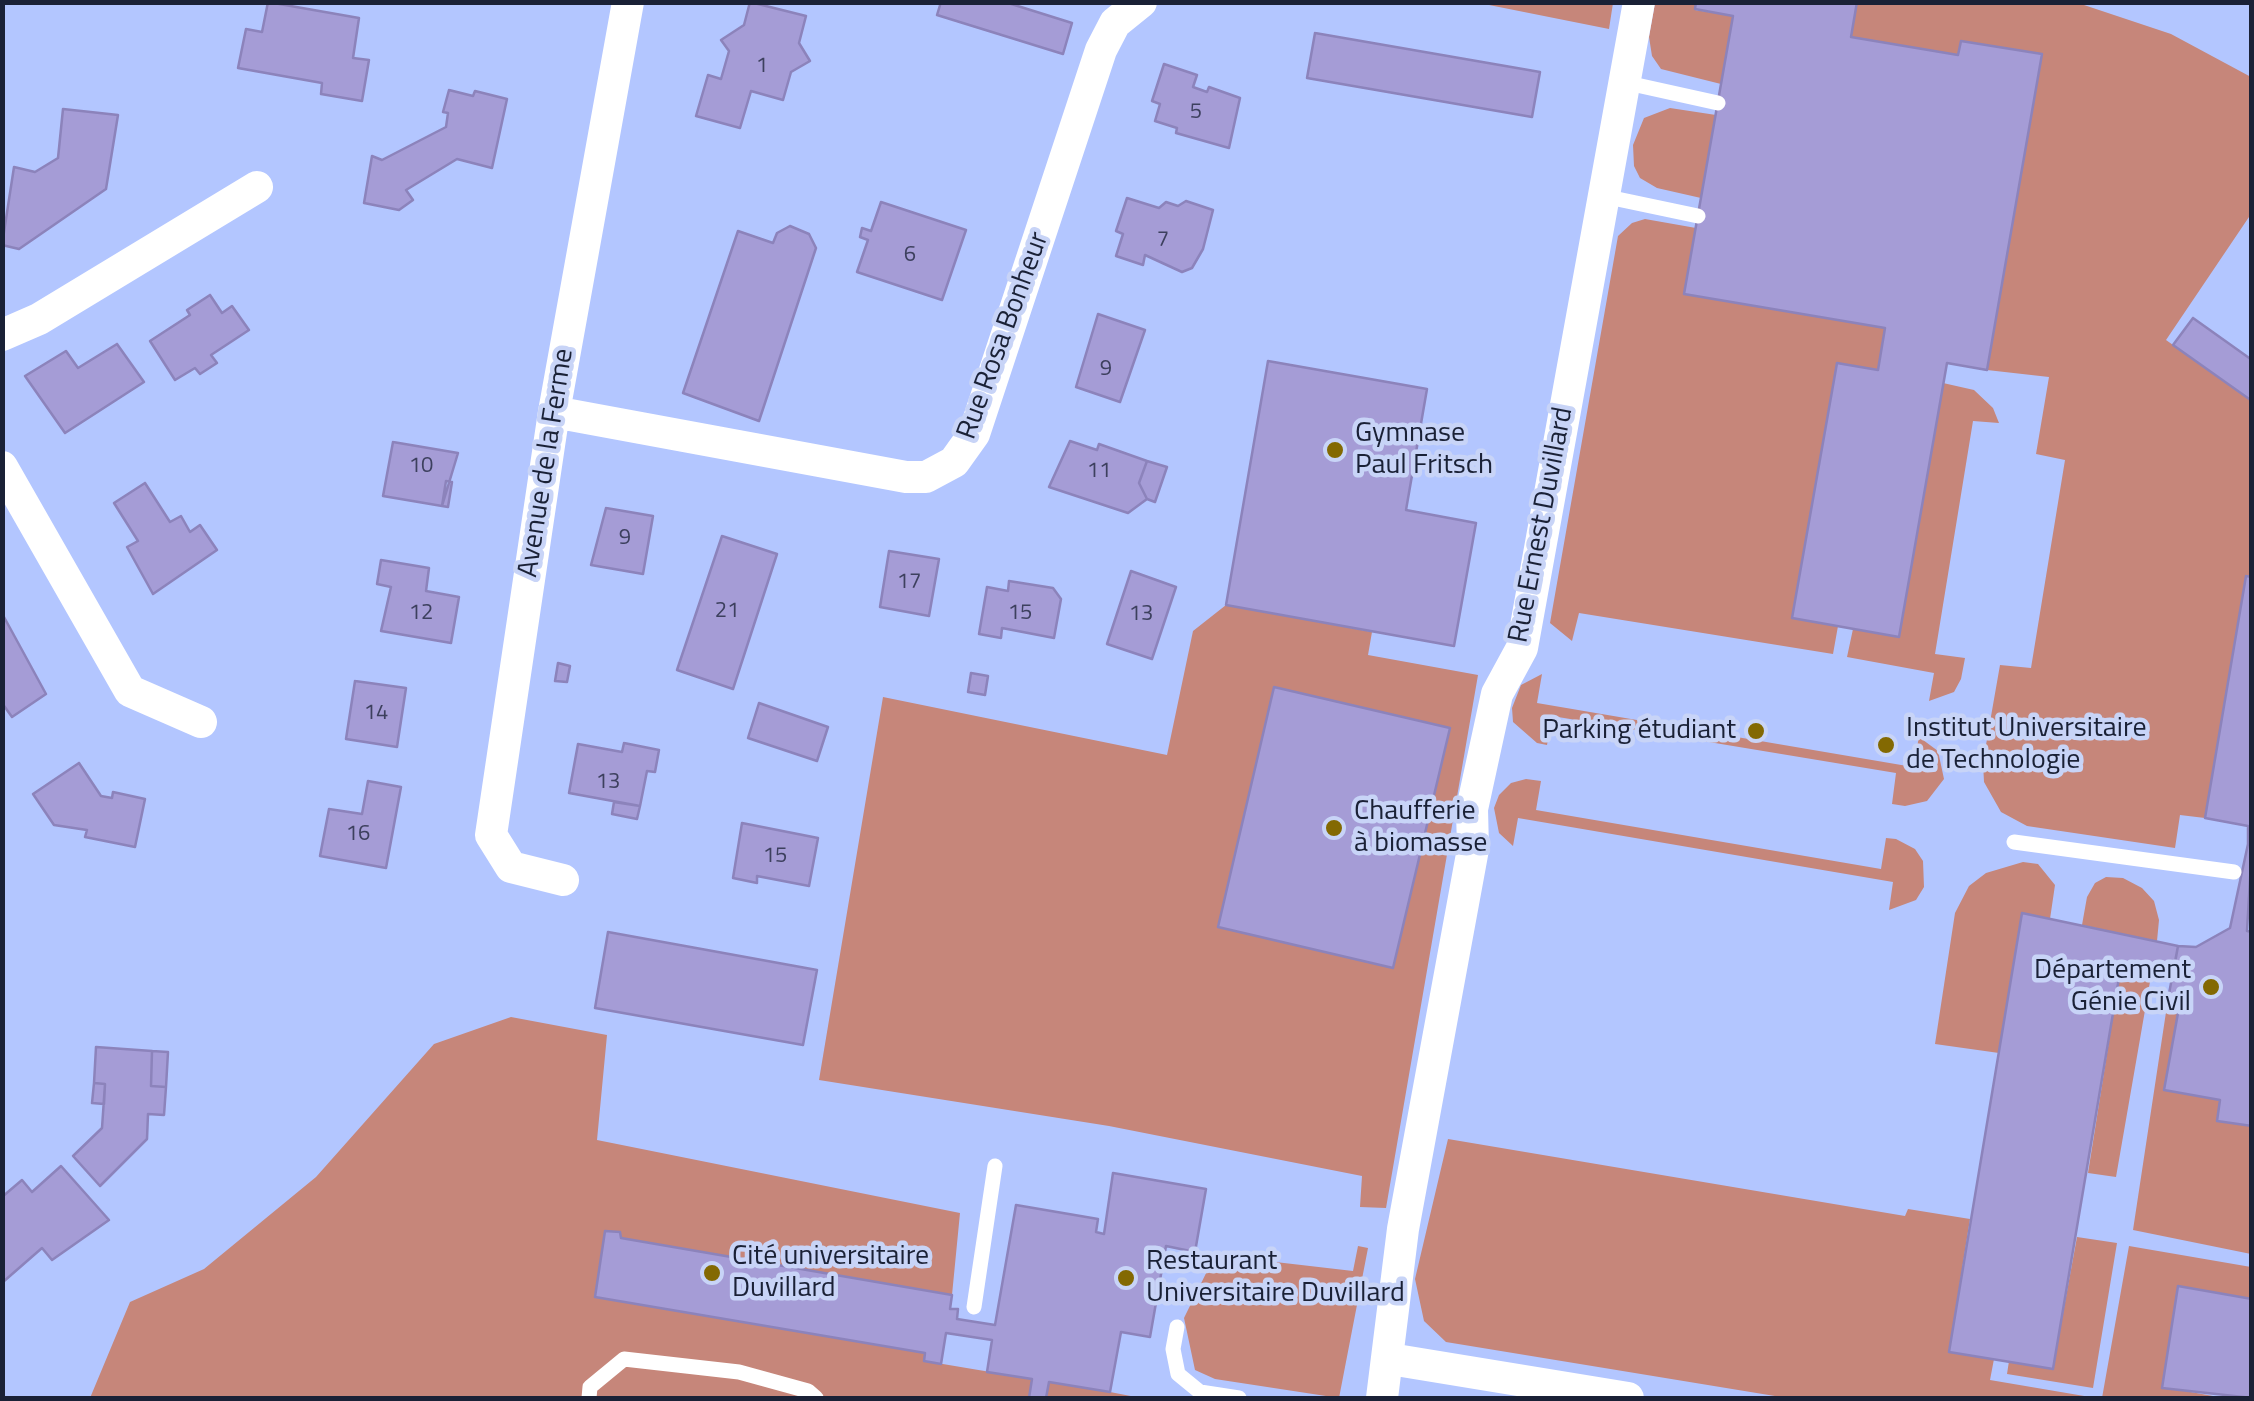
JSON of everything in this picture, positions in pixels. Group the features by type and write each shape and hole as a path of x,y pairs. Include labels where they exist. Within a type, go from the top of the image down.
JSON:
{"street":[{"name":"Avenue de la Ferme","path":"563,880 511,868 491,836 554,412 628,2"},
{"name":"Rue Rosa Bonheur","path":"554,412 906,477 926,476 954,462 974,434 1100,50 1115,24 1141,2"},
{"name":"Rue Ernest Duvillard","path":"1382,1398 1390,1359 1390,1310 1474,848 1475,790 1497,694 1522,648 1639,2"},
{"path":"2,335 39,319 256,187"},
{"path":"2,467 130,691 201,722"},
{"path":"1390,1359 1628,1398"}],"lane":[{"path":"1623,82 1718,102"},
{"path":"1602,196 1698,216"},
{"path":"2014,842 2234,872"},
{"path":"974,1306 995,1166"},
{"path":"1177,1326 1173,1349 1178,1374 1200,1392 1239,1398"},
{"path":"589,1398 590,1387 624,1359 739,1372 808,1391 816,1398"}],"shaded area":[{"path":"1479,3 1613,3 1609,29"},
{"path":"1655,3 1696,3 1695,10 1733,16 1721,84 1661,69 1652,56 1649,37"},
{"path":"1857,3 2078,3 2171,34 2251,77 2251,214 2166,340 2252,401 2251,577 2246,576 2205,818 2180,815 2175,848 2027,826 2001,812 1984,782 1983,762 2000,665 2031,668 2065,460 2036,454 2049,377 1987,370 2042,55 1962,41 1958,55 1851,37"},
{"path":"1670,108 1716,115 1701,198 1657,188 1640,178 1634,166 1633,145 1644,118"},
{"path":"1645,219 1696,228 1685,294 1885,328 1878,370 1837,363 1792,618 1838,626 1833,654 1579,613 1572,641 1550,623 1618,236 1632,223"},
{"path":"1943,383 1974,390 1993,408 1999,423 1973,421 1935,654 1965,658 1954,692 1929,701 1934,673 1847,657 1853,629 1899,636"},
{"path":"1226,605 1372,632 1368,655 1478,675 1386,1208 1360,1207 1362,1176 1109,1126 819,1080 883,697 1167,755 1193,631"},
{"path":"1542,674 1537,703 1913,767 1919,737 1938,751 1944,779 1927,801 1905,806 1892,804 1896,773 1552,716 1547,745 1537,743 1513,722 1512,708 1521,685"},
{"path":"1541,781 1536,810 1881,869 1886,838 1896,839 1915,849 1923,861 1924,887 1916,900 1889,910 1893,882 1518,818 1513,846 1499,833 1494,808 1499,795 1511,783"},
{"path":"2023,862 2038,864 2055,885 2050,919 2023,913 1999,1053 1935,1044 1955,913 1969,886 1986,873"},
{"path":"2106,877 2123,878 2142,888 2154,901 2159,920 2157,941 2082,925 2087,897 2095,883"},
{"path":"2121,966 2152,970 2116,1177 2088,1173"},
{"path":"2168,999 2180,1002 2164,1090 2220,1100 2218,1120 2251,1126 2251,1254 2133,1230"},
{"path":"511,1017 607,1035 597,1140 960,1213 952,1295 621,1238 620,1232 605,1231 596,1297 925,1353 925,1361 1032,1379 1029,1398 90,1398 130,1302 204,1269 316,1177 434,1044"},
{"path":"1448,1139 1905,1216 1908,1209 1970,1219 1949,1351 1994,1359 1990,1380 2096,1398 1787,1398 1446,1342 1424,1321 1415,1279"},
{"path":"2077,1237 2117,1243 2093,1388 2007,1374 2009,1361 2053,1368"},
{"path":"1358,1246 1368,1248 1339,1398 1215,1379 1195,1370 1184,1318 1215,1255 1353,1271"},
{"path":"2129,1246 2251,1267 2251,1299 2179,1287 2163,1387 2224,1398 2102,1398"},
{"path":"1049,1382 1110,1392 1141,1398 1046,1398"}],"building":[{"path":"268,2 359,18 353,58 369,60 362,101 321,94 322,83 238,68 246,29 262,32"},
{"path":"750,2 806,16 799,43 810,61 791,72 783,100 751,91 740,128 696,116 708,75 721,79 729,51 721,40 744,25"},
{"path":"941,2 1005,2 1072,23 1063,54 937,15"},
{"path":"1696,2 1857,2 1851,37 1958,55 1961,41 2042,54 1987,370 1947,363 1899,637 1792,618 1837,363 1878,370 1885,328 1684,294 1733,16 1695,9"},
{"path":"1315,33 1540,72 1532,117 1307,78"},
{"path":"1164,64 1197,75 1193,87 1207,92 1209,87 1240,98 1229,148 1176,133 1177,128 1155,121 1160,104 1152,101"},
{"path":"449,90 507,99 492,168 457,159 406,190 413,200 399,210 364,203 372,156 382,160 446,127 448,113 443,112"},
{"path":"63,109 118,115 106,189 19,249 2,245 14,167 35,172 58,158"},
{"path":"1127,198 1159,208 1166,202 1178,206 1186,201 1213,210 1203,249 1192,268 1182,272 1145,255 1143,265 1116,256 1123,234 1116,231"},
{"path":"881,202 966,230 942,300 857,272 868,240 860,237 862,228 871,231"},
{"path":"790,226 809,234 816,248 759,421 683,393 738,231 773,243 777,233"},
{"path":"210,295 222,313 232,306 249,330 211,355 217,363 200,374 195,368 175,380 150,341 190,315 187,310"},
{"path":"1098,314 1145,330 1120,402 1076,387"},
{"path":"2193,318 2252,360 2252,401 2173,345"},
{"path":"117,344 144,382 65,433 25,376 66,351 78,368"},
{"name":"Gymnase Paul Fritsch","path":"1268,361 1427,389 1406,510 1476,523 1454,646 1226,605"},
{"path":"1070,441 1097,450 1099,444 1147,461 1139,483 1147,499 1128,513 1049,487"},
{"path":"393,442 458,453 442,506 383,496"},
{"path":"1147,461 1167,467 1155,502 1147,499 1139,483"},
{"path":"446,481 452,482 448,507 442,506"},
{"path":"145,483 170,522 181,516 190,532 200,525 217,550 153,594 127,547 138,541 114,503"},
{"path":"606,508 653,516 643,574 591,565"},
{"path":"722,536 777,554 733,689 677,670"},
{"path":"889,551 939,559 929,616 880,607"},
{"path":"381,560 429,568 426,591 459,597 451,643 381,631 391,587 377,584"},
{"path":"1131,571 1176,587 1152,659 1107,644"},
{"path":"2246,576 2252,577 2252,845 2248,844 2248,826 2205,818"},
{"path":"1009,581 1053,588 1061,599 1054,638 1002,628 1001,638 979,634 987,587 1008,591"},
{"path":"4,617 46,694 12,717 2,703"},
{"path":"558,663 570,666 567,682 555,681"},
{"path":"971,673 988,676 985,695 968,692"},
{"path":"355,681 406,688 397,747 346,739"},
{"name":"Chaufferie à biomasse","path":"1274,687 1450,728 1393,968 1218,927"},
{"path":"759,703 828,727 817,761 748,738"},
{"path":"624,743 659,750 655,772 647,771 640,806 569,793 578,744 622,752"},
{"path":"79,763 101,796 112,798 113,792 145,799 135,847 85,837 87,830 54,825 33,794"},
{"path":"368,781 401,787 386,868 320,856 329,809 362,814"},
{"path":"614,802 640,806 637,819 612,814"},
{"path":"742,823 818,838 809,886 757,876 757,883 733,878"},
{"name":"Département Génie Civil","path":"2248,844 2252,845 2247,931 2252,932 2252,1126 2217,1121 2220,1100 2164,1090 2180,1002 2168,999 2178,946 2196,947 2230,928"},
{"path":"2022,913 2178,946 2173,974 2121,966 2053,1369 1949,1352"},
{"path":"608,932 817,970 803,1045 595,1008"},
{"path":"96,1047 152,1051 151,1086 166,1087 164,1115 148,1114 147,1139 100,1186 73,1156 102,1128 105,1084 94,1083"},
{"path":"152,1051 168,1052 166,1087 151,1086"},
{"path":"94,1083 105,1084 104,1104 92,1103"},
{"path":"61,1166 109,1220 52,1260 42,1248 3,1282 2,1197 22,1180 32,1192"},
{"name":"Cité universitaire Duvillard","path":"1113,1173 1206,1189 1195,1252 1166,1246 1150,1337 1121,1332 1110,1392 1049,1382 1046,1398 1029,1398 1032,1379 987,1372 992,1340 946,1333 941,1364 924,1361 925,1353 595,1297 605,1231 620,1232 621,1238 952,1295 950,1309 958,1309 957,1319 995,1325 1016,1205 1098,1219 1096,1232 1104,1234"},
{"path":"2178,1286 2252,1299 2252,1398 2162,1388"}],"place":[{"name":"Gymnase Paul Fritsch","path":"1335,450"},
{"name":"Parking étudiant","path":"1756,731"},
{"name":"Institut Universitaire de Technologie","path":"1886,745"},
{"name":"Chaufferie à biomasse","path":"1334,828"},
{"name":"Département Génie Civil","path":"2211,987"},
{"name":"Cité universitaire Duvillard","path":"712,1273"},
{"name":"Restaurant Universitaire Duvillard","path":"1126,1278"}]}
